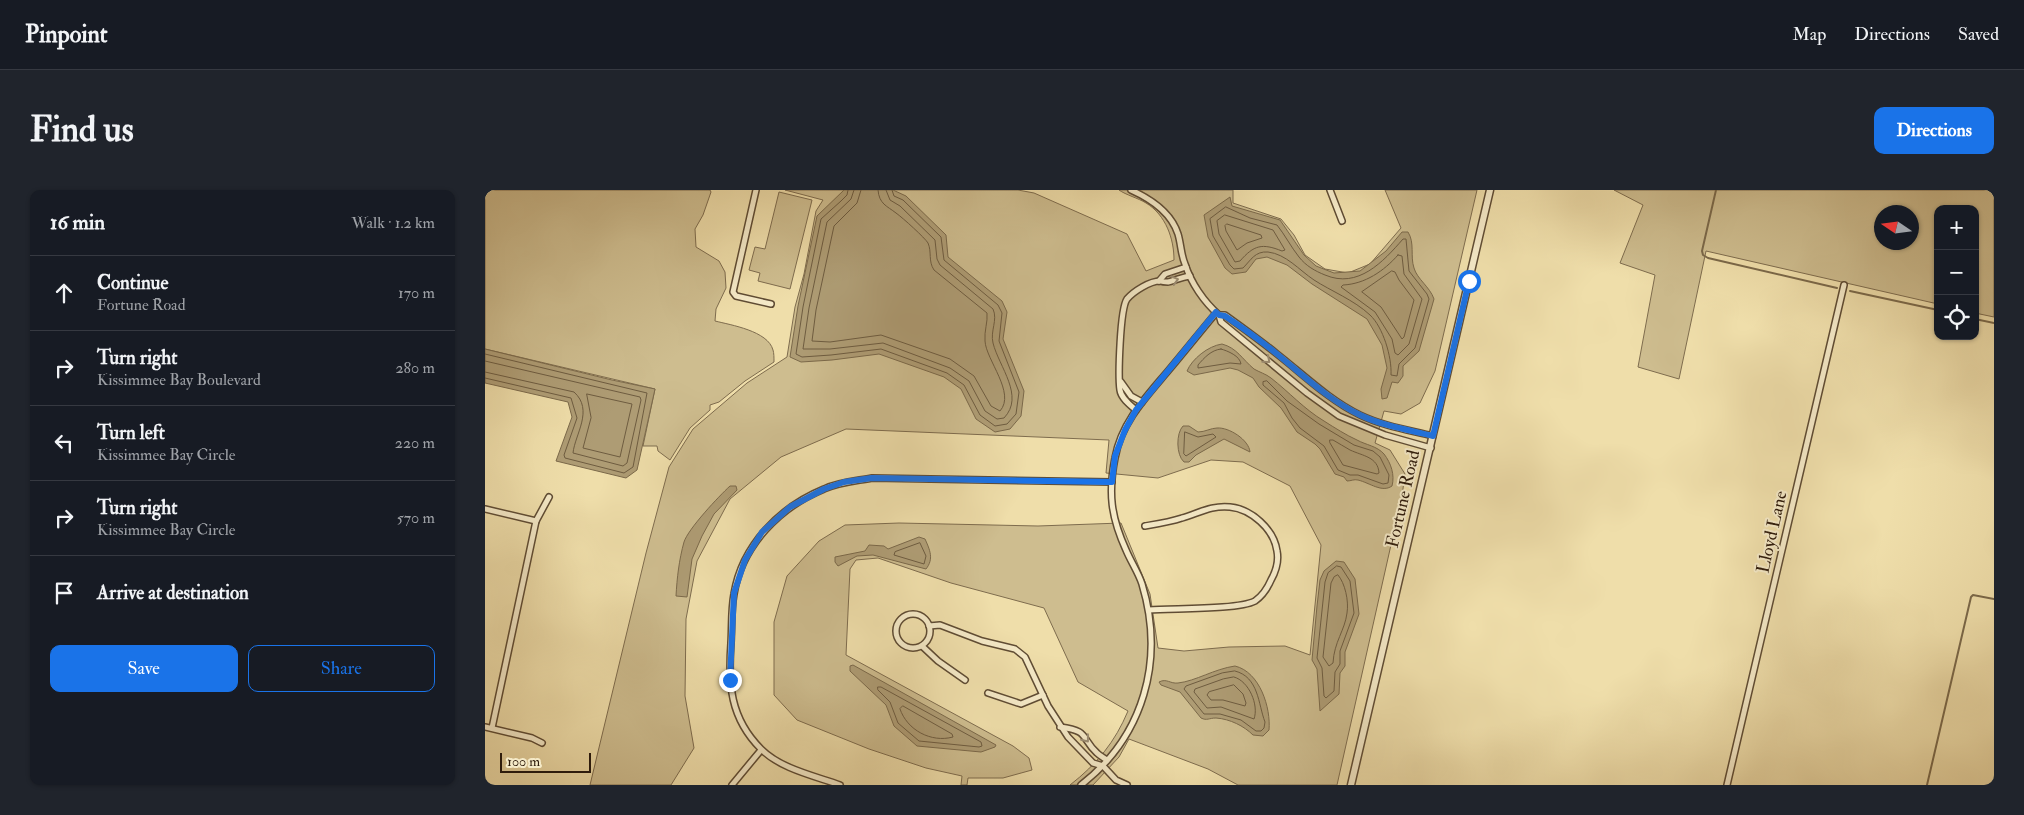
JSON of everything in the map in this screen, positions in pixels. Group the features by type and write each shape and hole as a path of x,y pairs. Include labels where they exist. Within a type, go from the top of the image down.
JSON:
{"street":[{"path":"757,190 733,292 736,296 771,304"},
{"path":"1131,190 1151,199 1168,216 1177,232 1190,276 1196,288 1218,314 1221,322 1291,380 1339,416 1387,436 1431,448"},
{"path":"1330,190 1342,221"},
{"name":"Fortune Road","path":"1351,785 1490,190"},
{"path":"1159,281 1165,274 1186,266"},
{"path":"1136,410 1123,398 1119,390 1118,369 1121,350 1121,323 1127,300 1139,288 1159,281 1165,282 1190,276"},
{"name":"Lloyd Lane","path":"1727,785 1844,285"},
{"path":"1218,314 1225,316 1346,408 1361,416 1433,436"},
{"path":"1081,785 1103,766 1125,739 1137,715 1151,667 1149,610 1134,565 1115,523 1111,501 1115,456 1125,430 1136,410 1218,314"},
{"path":"1291,380 1298,371"},
{"path":"1120,382 1131,396 1142,402"},
{"path":"1387,436 1390,425"},
{"path":"840,785 796,769 761,750 744,728 733,702 730,666 734,593 745,560 762,532 790,507 824,489 844,482 872,478 1112,482"},
{"path":"491,728 536,521 549,497"},
{"path":"1145,526 1181,519 1216,506 1232,507 1249,513 1264,524 1273,538 1277,550 1277,568 1268,588 1255,600 1236,606 1149,610"},
{"path":"485,510 536,521"},
{"path":"913,614 923,617 929,626 929,637 922,646 905,647 897,638 896,627 902,617 913,614"},
{"path":"929,626 941,625 982,642 1015,649 1025,657 1060,727 1093,762 1103,766 1116,780 1127,785"},
{"path":"922,646 938,661 965,680"},
{"path":"987,693 1021,704 1043,696"},
{"path":"485,727 532,738 542,743"},
{"path":"1060,727 1082,732 1097,754 1107,760"},
{"path":"732,785 761,750"}],"shaded area":[{"path":"485,190 710,190 711,192 703,215 695,229 696,247 719,261 725,272 726,288 716,309 715,321 748,330 764,338 770,343 773,350 774,362 745,381 719,402 710,405 710,410 690,428 670,460 658,451 657,446 643,446 655,389 485,349"},
{"path":"785,190 1018,190 1034,193 1127,234 1146,271 1174,260 1170,236 1164,221 1153,208 1143,201 1119,190 1233,190 1233,203 1281,219 1294,235 1305,255 1325,269 1348,273 1370,264 1401,228 1385,190 1477,190 1435,371 1420,403 1401,414 1384,411 1375,443 1390,450 1405,474 1402,496 1337,785 1238,785 1208,769 1129,739 1119,757 1093,785 1070,785 1097,761 1117,733 1128,711 1078,682 1044,608 951,583 878,558 856,560 850,569 846,655 1013,746 1029,758 1032,770 1003,778 968,778 967,785 961,785 962,776 926,768 869,749 797,720 774,695 774,622 787,576 819,541 845,525 899,523 1038,526 1121,523 1150,594 1158,648 1184,651 1229,647 1285,646 1310,655 1321,545 1290,486 1243,462 1211,460 1158,478 1106,473 1109,440 846,429 781,457 730,499 697,561 686,619 685,696 694,748 671,785 590,785 646,553 669,467 693,429 747,383 787,357 795,307 804,274 816,211 823,200"},
{"path":"1614,190 1994,190 1994,317 1979,314 1979,205 1934,205 1934,303 1706,251 1679,379 1638,367 1655,275 1620,263 1643,205"},
{"path":"779,192 812,200 790,289 758,281 760,273 749,270 755,247 765,249"}],"water":[{"path":"844,190 893,190 906,196 946,235 948,257 1002,301 1007,312 1003,339 1024,391 1021,416 1010,429 995,432 976,419 961,389 944,377 879,354 801,362 790,357 798,306 817,216"},
{"path":"1230,197 1232,206 1280,220 1304,255 1316,266 1334,273 1360,271 1386,251 1402,232 1408,232 1414,268 1434,299 1419,351 1403,366 1403,376 1398,383 1392,382 1387,398 1382,399 1381,389 1387,368 1382,345 1367,319 1312,284 1287,265 1267,257 1256,259 1246,272 1232,274 1225,268 1208,237 1204,215"},
{"path":"1222,344 1236,351 1254,369 1267,375 1303,406 1336,429 1381,451 1392,469 1392,486 1380,488 1358,480 1347,481 1344,477 1335,474 1320,449 1297,432 1281,408 1259,387 1253,378 1230,368 1194,375 1187,371 1189,366 1201,354 1211,347"},
{"path":"485,349 655,389 637,470 626,478 556,461 572,417 568,402 485,383"},
{"path":"1183,426 1189,426 1198,432 1222,428 1238,435 1249,447 1250,452 1224,439 1196,455 1189,462 1184,462 1178,449 1179,434"},
{"path":"730,486 736,486 737,490 714,514 692,559 687,597 676,596 684,542 691,529 704,513"},
{"path":"919,537 925,539 930,551 931,558 926,569 873,555 857,556 838,566 835,562 835,557 865,551 869,545 884,546 888,549"},
{"path":"1336,561 1344,562 1355,579 1359,614 1345,652 1345,666 1340,673 1339,694 1320,711 1317,669 1312,660 1317,606 1320,580 1324,571"},
{"path":"853,665 996,745 995,747 981,752 917,746 894,726 886,705 850,671 850,666"},
{"path":"1235,666 1251,675 1266,702 1269,730 1263,736 1253,735 1231,721 1201,718 1180,692 1161,685 1159,682 1185,682"}],"waterway":[{"path":"1716,190 1702,251 1703,255 1708,258 1837,288"},
{"path":"1850,291 1934,309"},
{"path":"1979,320 1994,323"},
{"path":"1927,785 1971,597 1973,595 1994,599"}],"route":[{"path":"730,680 734,593 745,560 762,532 790,507 824,489 844,482 872,478 1112,482 1115,456 1125,430 1136,410 1216,312 1219,315 1225,316 1276,353 1346,408 1361,416 1433,436 1469,281"}]}
